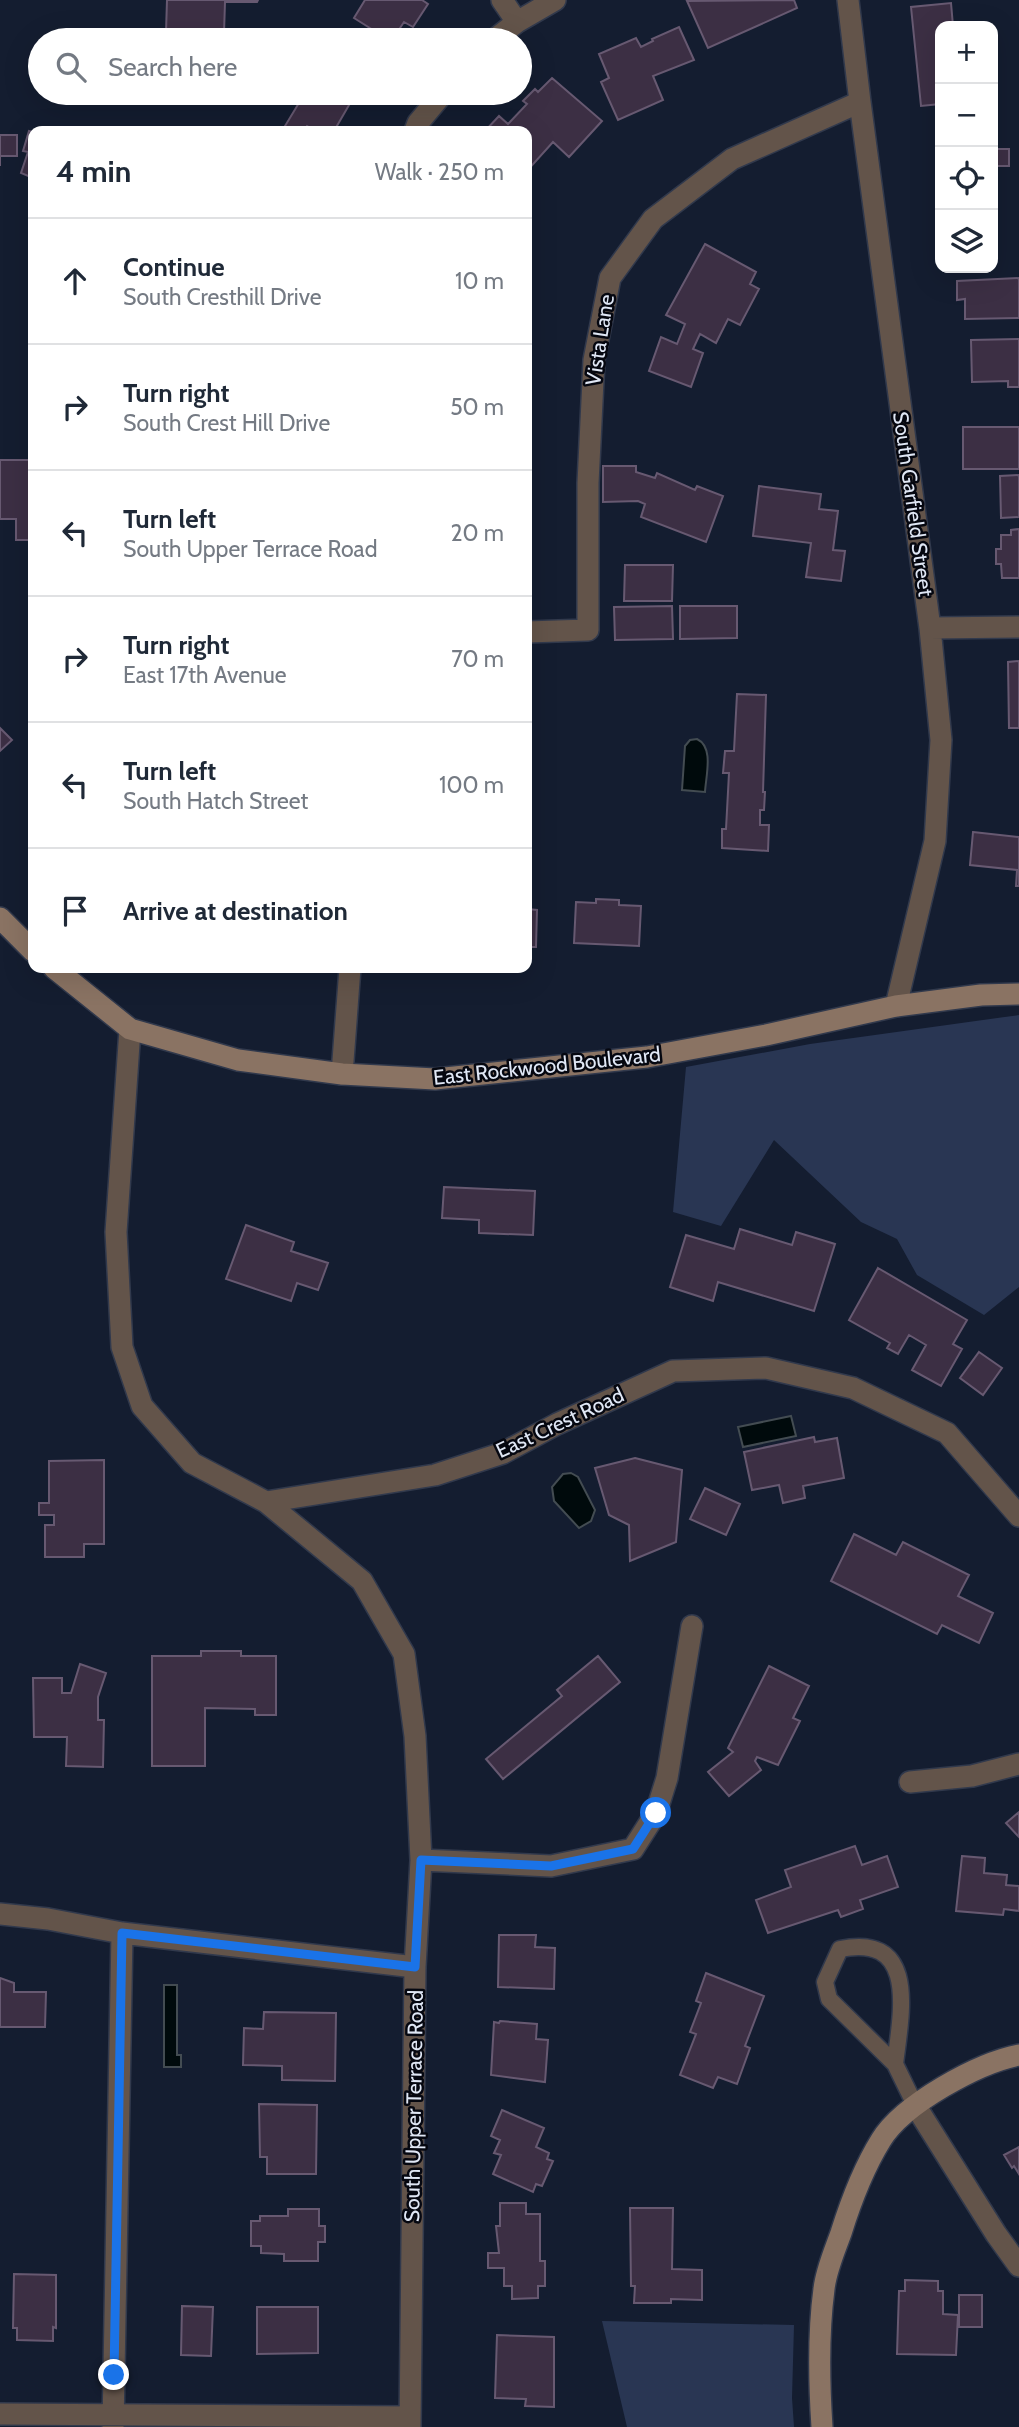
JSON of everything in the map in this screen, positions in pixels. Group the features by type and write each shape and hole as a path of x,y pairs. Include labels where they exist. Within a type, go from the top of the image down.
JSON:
{"street":[{"path":"502,0 517,22"},
{"path":"509,28 555,0"},
{"name":"South Garfield Street","path":"848,0 930,628 941,740 935,841 896,1006"},
{"name":"Vista Lane","path":"532,632 588,630 588,483 594,360 610,278 653,219 732,159 860,102"},
{"path":"417,126 433,105"},
{"path":"930,628 1019,627"},
{"path":"0,918 28,946"},
{"name":"East Rockwood Boulevard","path":"60,973 130,1029 238,1060 342,1074 435,1079 647,1057 766,1035 896,1006 981,995 1019,994"},
{"path":"342,1074 350,973"},
{"name":"South Upper Terrace Road","path":"130,1029 116,1232 122,1347 142,1406 192,1463 266,1502 362,1581 404,1654 415,1736 421,1860 415,1967 410,2422"},
{"name":"East Crest Road","path":"266,1502 435,1475 503,1452 673,1371 766,1368 853,1388 947,1433 1019,1516"},
{"path":"421,1860 551,1866 633,1849 656,1813 667,1778 692,1626"},
{"path":"910,1782 972,1776 1019,1764"},
{"path":"0,1914 48,1919 122,1933 415,1967"},
{"path":"113,2421 122,1933"},
{"path":"822,2427 819,2387 824,2286 860,2181 882,2138 915,2105 962,2077 1005,2057 1019,2055"},
{"path":"915,2105 1019,2266"},
{"path":"0,2414 113,2421 410,2422"}],"lane":[{"path":"895,2064 900,1997 894,1963 883,1953 870,1947 840,1949 825,1982 829,1999 895,2064 915,2105"}],"shaded area":[{"path":"697,739 706,748 705,792 682,790 685,746 690,740"},
{"path":"1019,1015 1019,1287 984,1315 917,1275 897,1239 861,1222 774,1140 721,1226 673,1212 686,1067 810,1044"},
{"path":"791,1416 796,1436 743,1447 738,1427"},
{"path":"571,1473 578,1477 595,1510 591,1521 579,1528 554,1501 552,1487 563,1474"},
{"path":"164,1985 177,1985 177,2055 181,2055 181,2067 164,2067"},
{"path":"602,2321 794,2325 794,2427 627,2427"}],"building":[{"path":"167,0 258,0 225,2 224,28 166,28"},
{"path":"365,0 422,0 428,4 413,27 404,22 400,28 370,28 354,18"},
{"path":"794,0 797,8 708,48 687,1"},
{"path":"951,3 953,21 935,21 935,105 921,106 911,7"},
{"path":"679,27 694,60 653,76 663,100 618,120 601,82 609,78 599,54 636,38 641,47"},
{"path":"552,78 602,121 569,157 553,142 532,165 532,126 490,126 499,116 508,124 526,105 532,105 532,92 535,89 538,92"},
{"path":"298,105 349,105 337,126 285,126"},
{"path":"28,134 28,152 23,151"},
{"path":"0,135 17,135 17,156 0,156"},
{"path":"998,149 1009,149 1009,166 998,166"},
{"path":"28,152 28,176 21,173"},
{"path":"705,244 756,272 750,284 759,289 740,325 728,319 716,343 700,334 693,349 703,353 691,387 649,371 661,337 677,344 685,324 666,315"},
{"path":"1019,278 1019,318 965,319 965,299 957,300 957,281"},
{"path":"1019,339 1019,387 1008,387 1008,381 972,382 971,340"},
{"path":"963,427 1019,427 1019,469 963,469"},
{"path":"0,460 28,460 28,540 16,540 16,519 0,519"},
{"path":"603,466 636,466 636,472 655,478 657,473 695,490 697,486 723,496 706,542 641,517 645,504 638,501 603,502"},
{"path":"1019,475 1019,517 1001,518 1000,476"},
{"path":"759,486 821,494 819,509 838,511 833,550 845,551 841,581 806,577 811,543 753,536"},
{"path":"1019,529 1019,578 1002,578 1001,564 996,564 996,549 1001,549 1001,535 1011,535 1011,530"},
{"path":"625,565 673,565 672,601 624,601"},
{"path":"672,606 673,639 615,640 614,607"},
{"path":"680,606 737,606 737,638 680,639"},
{"path":"1019,661 1019,728 1009,728 1008,662"},
{"path":"737,694 766,695 765,792 764,810 760,810 760,825 769,825 768,851 722,848 722,829 726,829 729,773 723,773 725,751 734,751"},
{"path":"0,728 12,740 0,751"},
{"path":"973,832 1019,837 1019,886 1016,886 1017,870 970,865"},
{"path":"596,899 619,900 619,905 641,906 639,946 574,943 576,902 596,903"},
{"path":"532,910 537,910 536,947 532,947"},
{"path":"444,1187 535,1191 533,1235 479,1233 479,1220 442,1218"},
{"path":"246,1225 294,1242 291,1251 328,1263 318,1290 297,1283 291,1301 226,1279"},
{"path":"740,1229 792,1245 796,1232 835,1244 814,1311 718,1282 713,1301 670,1287 686,1235 734,1249"},
{"path":"878,1268 967,1320 953,1344 962,1349 941,1386 912,1370 926,1345 909,1335 898,1354 887,1348 890,1343 849,1320"},
{"path":"979,1352 1002,1368 983,1395 960,1378"},
{"path":"814,1437 815,1442 837,1438 844,1478 803,1486 805,1498 783,1503 779,1485 752,1490 744,1452"},
{"path":"635,1458 682,1470 676,1542 630,1561 629,1525 609,1515 595,1468"},
{"path":"104,1460 104,1544 84,1544 84,1557 45,1557 45,1525 54,1525 54,1515 39,1515 39,1503 49,1503 49,1461"},
{"path":"705,1488 740,1504 726,1535 690,1519"},
{"path":"854,1534 896,1555 903,1542 969,1575 958,1596 993,1613 979,1643 942,1625 937,1634 831,1581"},
{"path":"201,1651 241,1651 241,1656 276,1656 276,1715 255,1715 255,1709 205,1708 205,1766 152,1766 152,1656 201,1656"},
{"path":"598,1656 620,1682 503,1779 486,1759 562,1696 557,1690"},
{"path":"80,1664 106,1673 98,1697 98,1720 104,1720 103,1767 66,1766 67,1737 34,1737 33,1678 62,1678 62,1693 71,1693"},
{"path":"769,1666 809,1686 793,1718 800,1721 778,1765 757,1757 755,1761 761,1770 729,1796 708,1772 733,1752 728,1748"},
{"path":"1019,1812 1019,1837 1006,1823"},
{"path":"855,1846 862,1865 887,1856 898,1887 860,1900 863,1909 841,1917 838,1910 768,1933 756,1900 791,1887 785,1870"},
{"path":"962,1856 985,1858 984,1873 1007,1875 1006,1885 1019,1886 1019,1911 1004,1909 1003,1915 956,1911"},
{"path":"499,1935 536,1935 535,1947 555,1948 554,1989 498,1987"},
{"path":"706,1973 764,1996 745,2046 750,2048 737,2084 718,2077 713,2088 680,2075 696,2034 690,2032 701,2003 696,2001"},
{"path":"0,1978 14,1983 14,1992 46,1992 45,2027 0,2027"},
{"path":"264,2012 336,2013 335,2081 282,2080 282,2066 243,2065 244,2028 263,2029"},
{"path":"494,2022 537,2024 536,2039 548,2040 545,2082 491,2075"},
{"path":"259,2104 317,2105 316,2174 267,2174 267,2157 260,2157"},
{"path":"502,2110 544,2128 536,2147 549,2153 547,2159 553,2161 542,2186 536,2184 533,2192 493,2174 501,2155 494,2153 500,2140 491,2136"},
{"path":"1019,2147 1019,2174 1004,2155"},
{"path":"500,2203 526,2203 526,2214 540,2214 540,2261 545,2261 545,2286 538,2286 538,2298 512,2299 512,2286 504,2286 504,2268 488,2268 488,2253 499,2253 496,2226 500,2226"},
{"path":"630,2208 673,2208 672,2269 702,2270 702,2300 671,2299 671,2303 634,2303 635,2286 631,2286"},
{"path":"288,2209 319,2209 319,2226 325,2226 325,2242 318,2242 318,2261 284,2261 284,2254 261,2253 261,2246 251,2246 251,2221 260,2221 260,2216 288,2216"},
{"path":"14,2274 56,2275 56,2328 53,2327 53,2341 17,2340 17,2328 13,2328"},
{"path":"905,2280 938,2281 938,2291 943,2291 943,2314 958,2315 956,2355 897,2354 899,2291 905,2291"},
{"path":"959,2295 982,2295 982,2327 959,2327"},
{"path":"182,2306 213,2307 211,2356 181,2355"},
{"path":"257,2307 318,2307 318,2353 257,2354"},
{"path":"497,2335 554,2337 554,2407 525,2406 526,2399 495,2398"}],"route":[{"path":"114,2375 122,1933 415,1967 421,1860 551,1866 597,1858 633,1849 656,1813"}]}
